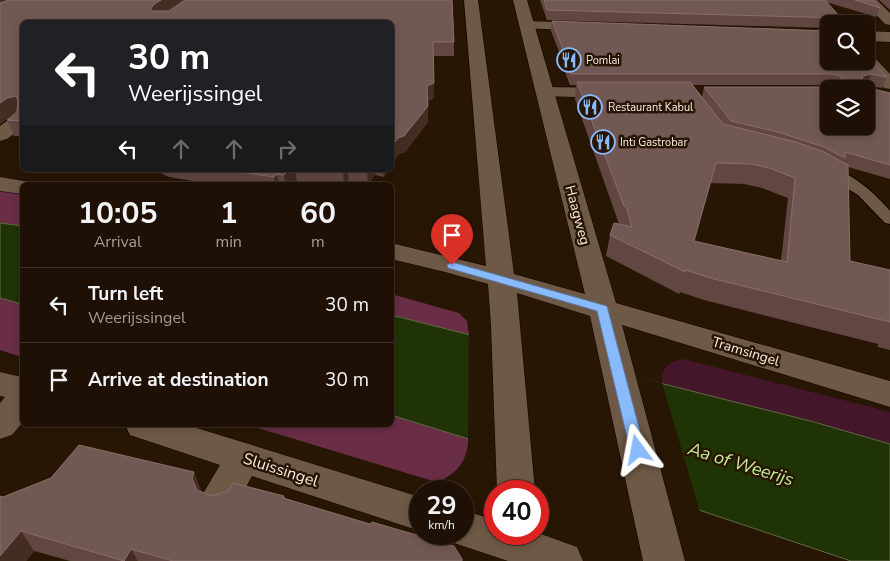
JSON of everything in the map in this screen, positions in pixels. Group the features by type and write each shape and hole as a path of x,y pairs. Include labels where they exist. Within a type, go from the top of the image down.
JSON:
{"main road":[{"path":"471,0 506,326 516,480"},
{"name":"Haagweg","path":"520,0 616,358 664,561"},
{"path":"869,0 890,21"},
{"path":"527,25 600,28"},
{"path":"875,36 890,37"},
{"path":"875,68 890,84"},
{"path":"544,92 632,93"},
{"path":"0,135 20,121"},
{"path":"0,184 20,187"},
{"name":"Tramsingel","path":"394,252 501,279 890,394"},
{"path":"0,384 20,389"},
{"path":"0,424 20,403"},
{"name":"Sluissingel","path":"148,427 409,510"},
{"path":"220,496 244,457"},
{"path":"474,532 562,561"}],"lane":[{"path":"815,164 852,184 880,206 890,220"}],"shaded area":[{"path":"0,189 20,192 20,226 0,223"},
{"path":"394,295 459,313 467,321 469,335 394,316"},
{"path":"0,298 20,303 20,356 0,350"},
{"path":"683,359 890,412 890,444 814,422 662,385 666,367 673,362"},
{"path":"394,416 468,438 464,460 450,476 443,479 429,480 255,427 394,427"}],"water":[{"path":"0,223 20,226 20,303 0,298"},
{"name":"Aa of Weerijs","path":"394,316 814,422 890,444 890,561 851,561 699,510 394,416"}],"pier":[{"path":"469,333 662,383 700,512 468,440"}],"building":[{"path":"9,0 161,0 153,5 150,11 169,11 185,0 452,0 454,42 433,42 434,83 427,86 428,106 404,136 398,138 394,143 394,20 20,20 20,121 7,120 17,112 18,98 15,96 7,98 0,103 0,3"},
{"path":"544,0 825,0 838,15 820,15 820,17 547,10"},
{"path":"855,0 873,0 880,8"},
{"path":"552,21 820,31 820,70 875,70 875,64 887,77 871,74 863,76 862,79 869,80 835,80 842,79 841,76 833,74 571,74"},
{"path":"577,82 690,82 723,124 796,142 824,152 848,165 850,261 890,270 890,322 710,278 686,270 685,272 610,235 614,223 632,227 626,206 624,206","holes":["716,163 751,164 769,168 795,178 787,262 694,241"]},
{"path":"704,87 820,87 820,135 875,135 875,89 890,93 890,165 845,152 845,158 824,147 778,132 731,121"},
{"path":"240,172 286,172 284,175 277,174 274,177"},
{"path":"79,445 194,472 192,478 197,490 212,496 228,491 233,483 284,496 283,498 370,524 372,522 409,533 409,545 454,546 462,561 173,561 131,549 124,561 21,531 0,556 0,496 3,497 51,478"}],"place":[{"name":"Pomlai","path":"569,60"},
{"name":"Restaurant Kabul","path":"590,107"},
{"name":"Inti Gastrobar","path":"603,142"}],"route":[{"path":"452,265 602,309 638,450"}]}
